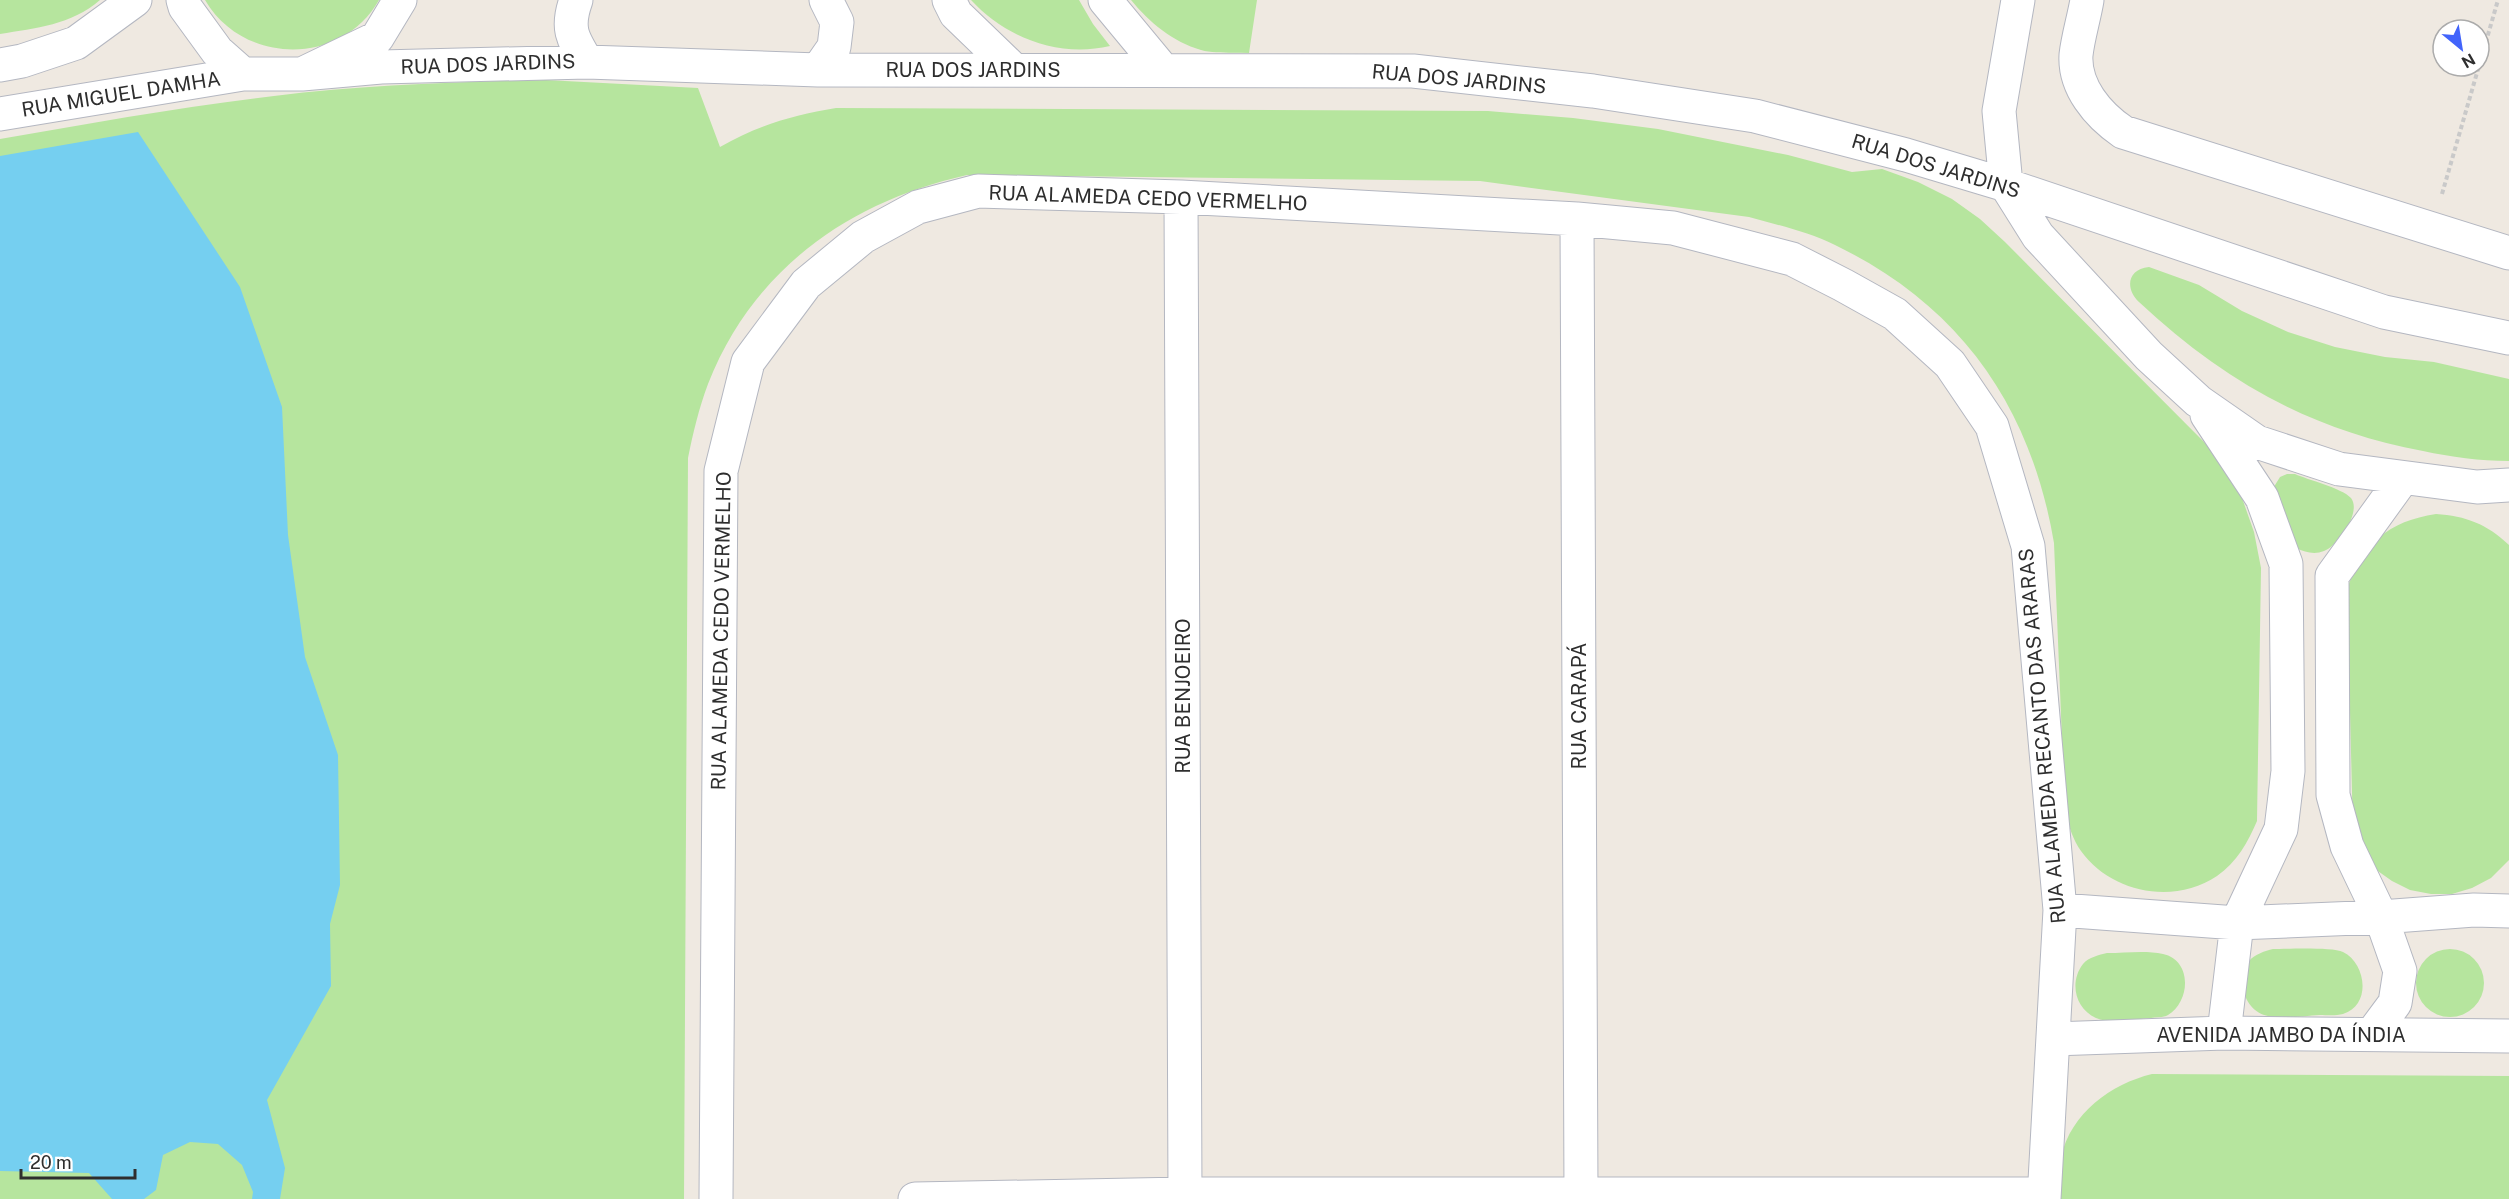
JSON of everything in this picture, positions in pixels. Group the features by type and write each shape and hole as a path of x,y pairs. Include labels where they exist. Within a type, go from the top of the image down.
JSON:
{"street":[{"path":"0,64 22,62 76,43 135,0"},
{"path":"183,0 184,7 217,51 243,74"},
{"path":"302,74 377,38 400,0"},
{"path":"576,0 569,26 587,62"},
{"path":"818,70 834,47 837,22 826,0"},
{"path":"949,0 956,14 1014,70"},
{"path":"1106,0 1163,70"},
{"path":"2018,0 1999,111 2006,185 2038,236 2149,356 2198,401 2257,442 2339,469 2402,479 2493,486 2497,498 2509,513"},
{"path":"2087,0 2076,57 2080,78 2098,112 2122,132 2509,253"},
{"name":"RUA DOS JARDINS","path":"243,74 302,74 381,67 587,62 818,70 1413,71 1593,91 1755,116 1906,155 2006,185 2384,312 2509,339"},
{"name":"RUA MIGUEL DAMHA","path":"0,114 243,74"},
{"name":"RUA ALAMEDA CEDO VERMELHO","path":"716,1199 721,471 748,362 806,284 863,237 918,207 978,191 1181,197 1577,219 1673,228 1792,259 1895,314"},
{"name":"RUA BENJOEIRO","path":"1181,197 1185,1194"},
{"name":"RUA CARAPÁ","path":"1577,219 1581,1193"},
{"name":"RUA ALAMEDA RECANTO DAS ARARAS","path":"1895,314 1950,364 1992,426 2028,546 2060,910 2044,1196"},
{"path":"2198,401 2262,498 2286,564 2288,771 2281,829 2237,923 2224,1033"},
{"path":"2372,1034 2395,1003 2400,971 2381,917 2347,846 2333,795 2332,576 2402,479"},
{"path":"2286,577 2332,576"},
{"path":"2285,795 2333,795"},
{"path":"2060,910 2237,923 2381,917 2474,910 2509,912"},
{"name":"AVENIDA JAMBO DA ÍNDIA","path":"2053,1039 2224,1033 2509,1036"},
{"path":"915,1199 1185,1194 1581,1193 2044,1196"}],"path":[{"path":"2431,229 2498,0"}],"green space":[{"path":"0,0 100,0 65,20 0,34"},
{"path":"205,0 379,0 362,22 341,37 317,47 292,50 267,46 243,37 222,21"},
{"path":"971,0 1079,0 1093,24 1110,46 1072,49 1034,42 1000,25"},
{"path":"1131,0 1257,0 1249,53 1212,52 1181,42 1162,30"},
{"path":"546,80 698,88 720,147 776,122 836,108 1488,111 1573,118 1658,129 1788,155 1852,172 1882,169 1918,182 1952,199 1980,219 2005,242 2214,452 2230,474 2242,498 2254,532 2261,568 2257,821 2241,851 2224,870 2200,885 2182,890 2163,892 2126,885 2109,877 2081,851 2073,838 2065,813 2054,543 2043,494 2028,448 2008,405 1983,366 1954,330 1919,298 1880,270 1835,245 1804,233 1749,217 1480,181 967,175 924,187 883,203 845,222 810,246 779,274 751,306 727,343 708,384 699,411 688,458 684,1199 0,1199 0,139 171,110 308,92 410,85"},
{"path":"2149,267 2199,285 2242,311 2288,332 2335,347 2385,357 2434,362 2509,379 2509,461 2455,457 2382,442 2343,430 2270,398 2202,355 2139,302 2132,291 2130,280 2136,271"},
{"path":"2295,474 2333,488 2351,498 2354,504 2351,520 2342,536 2330,548 2317,553 2296,548 2272,490 2280,477"},
{"path":"2436,514 2476,522 2509,545 2509,860 2491,878 2472,888 2452,894 2431,894 2410,890 2392,881 2375,869 2353,833 2347,590 2360,560 2379,537 2404,522"},
{"path":"2273,949 2320,949 2343,952 2351,957 2361,974 2362,993 2358,1002 2352,1009 2337,1015 2278,1017 2264,1015 2257,1011 2251,1006 2244,992 2242,984 2245,968 2251,959"},
{"path":"2450,949 2463,952 2474,959 2481,970 2484,983 2481,996 2474,1007 2463,1014 2450,1017 2437,1014 2426,1007 2419,996 2416,983 2419,970 2426,959 2437,952"},
{"path":"2150,952 2172,958 2179,964 2185,982 2181,1000 2176,1009 2164,1017 2123,1021 2102,1020 2089,1014 2079,1002 2076,994 2076,979 2085,962 2107,953"},
{"path":"2152,1074 2509,1076 2509,1199 2058,1199 2061,1157 2066,1141 2083,1114 2108,1093"}],"water":[{"path":"138,132 240,287 282,407 288,535 305,657 338,755 340,885 330,924 331,986 267,1100 285,1168 280,1199 252,1199 253,1192 242,1165 218,1144 190,1142 163,1155 156,1190 144,1199 112,1199 89,1173 0,1171 0,156"}]}
